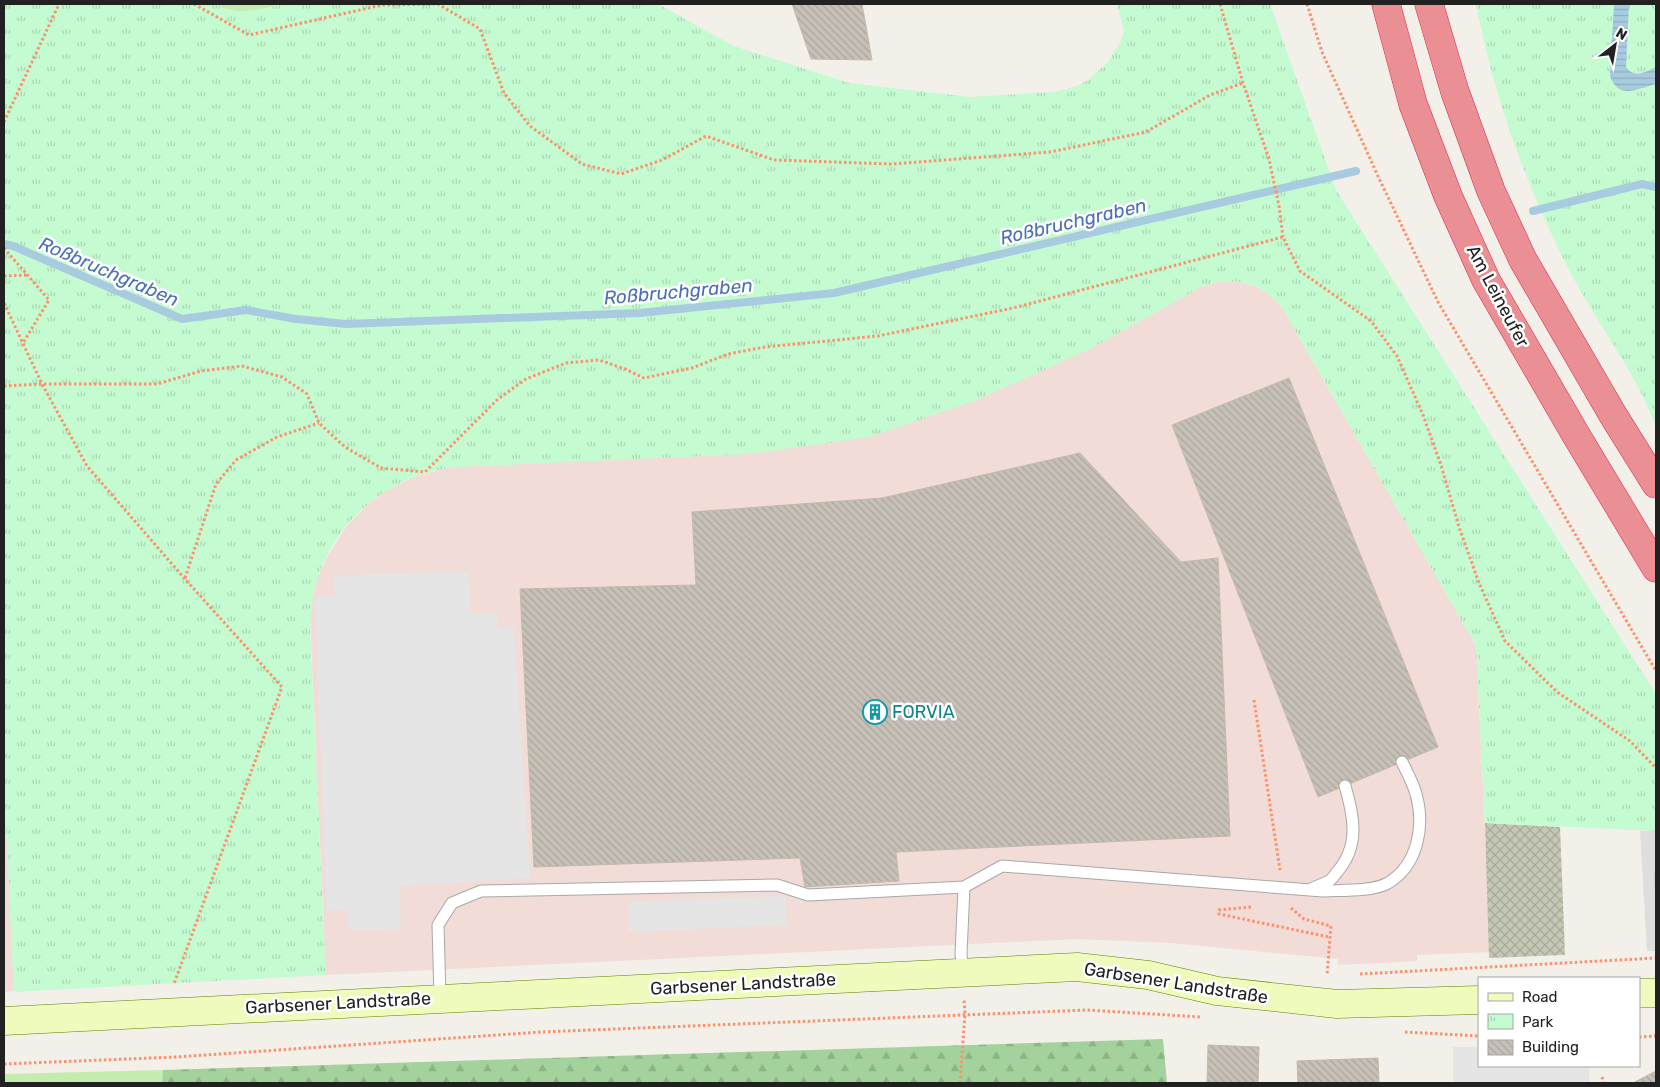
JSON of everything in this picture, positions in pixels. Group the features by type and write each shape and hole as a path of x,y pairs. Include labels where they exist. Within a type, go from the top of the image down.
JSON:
{"highway":[{"name":"Am Leineufer","path":"1386,4 1414,104 1448,196 1486,280 1656,568"},
{"path":"1429,4 1455,92 1490,192 1519,252 1613,415 1656,484"}],"street":[{"name":"Garbsener Landstraße","path":"4,1021 1077,967 1148,975 1217,991 1336,1004 1478,1000"},
{"path":"1640,994 1656,992"}],"lane":[{"path":"440,998 438,925 452,903 481,891 777,884 808,895 964,887 1002,866 1323,891 1368,889 1387,883 1407,866 1416,847 1420,821 1416,793 1402,762"},
{"path":"1310,890 1330,880 1343,866 1352,849 1351,806 1345,786"},
{"path":"963,973 964,887"}],"path":[{"path":"4,122 59,4"},
{"path":"194,4 249,36 382,5 438,4 480,29 504,93 530,126 582,164 621,174 662,160 706,136 774,160 892,164 1050,152 1146,132 1210,95 1243,83"},
{"path":"1220,4 1243,83 1269,159 1279,206 1283,237 1300,271 1371,321 1397,356 1423,415 1479,583 1505,641 1557,692 1630,741 1656,768"},
{"path":"1307,4 1322,52 1438,302 1656,671"},
{"path":"4,386 42,384 157,384 201,371 242,366 282,377 307,394 319,423 345,446 381,468 424,472 498,399 526,379 566,363 599,360 626,369 644,378 692,368 728,354 765,347 878,336 1013,308 1283,237"},
{"path":"4,248 49,300 23,344"},
{"path":"4,276 28,275"},
{"path":"4,303 42,384 87,466 185,579 282,686 180,966 173,990"},
{"path":"185,579 216,484 236,460 277,437 319,423"},
{"path":"1254,700 1286,903 1304,919 1330,926 1327,976"},
{"path":"1257,906 1220,910 1219,914 1330,937"},
{"path":"4,1064 176,1056 540,1032 965,1014 1087,1010 1206,1018"},
{"path":"960,1083 965,1014"},
{"path":"1401,1032 1478,1036"},
{"path":"1640,1037 1656,1036"},
{"path":"1602,1077 1604,1083"}],"shaded area":[{"path":"1220,281 1240,282 1259,288 1269,294 1283,309 1476,646 1491,952 1417,955 1417,961 1338,965 1338,959 1171,943 1078,939 326,975 310,618 317,580 326,559 346,527 367,505 386,491 413,477 452,467 751,452 1089,349 1201,287"},
{"path":"468,571 471,613 497,613 498,629 514,628 530,878 399,886 401,929 348,930 347,910 327,911 315,597 335,596 333,576"},
{"path":"4,785 14,991 4,992"},
{"path":"1485,823 1560,827 1565,955 1489,958"},
{"path":"1640,831 1656,831 1656,951 1647,951"},
{"path":"785,896 787,925 629,932 628,902"},
{"path":"1453,1047 1478,1047 1478,1067 1589,1067 1589,1083 1453,1083"}],"green space":[{"path":"4,4 214,4 232,10 250,11 285,4 658,4 734,46 849,83 970,97 1055,92 1077,86 1088,80 1108,62 1120,43 1124,31 1117,4 1270,4 1336,190 1656,694 1656,831 1485,823 1476,646 1283,309 1266,292 1246,283 1213,283 1201,287 1088,350 977,400 870,437 750,454 457,467 433,471 410,479 388,490 368,504 351,520 336,539 316,584 312,606 310,629 326,975 14,992 4,785"},
{"path":"214,4 285,4 258,10 241,11 223,8"},
{"path":"1476,4 1656,4 1656,426 1628,370 1574,280 1537,201 1501,104 1491,71"},
{"path":"1163,1039 1167,1083 162,1083 163,1070"},
{"path":"163,1070 162,1083 4,1083 4,1074"}],"water":[{"path":"1614,4 1629,4 1626,67 1629,71 1637,74 1656,67 1656,84 1636,90 1624,91 1614,84 1610,76"},
{"path":"1641,180 1656,184 1656,190 1644,189"}],"building":[{"path":"792,4 862,4 872,60 811,59"},
{"path":"1289,378 1438,747 1318,797 1172,425"},
{"name":"FORVIA","path":"1080,453 1181,562 1218,558 1230,836 896,852 899,881 805,887 800,858 534,867 520,589 696,585 692,512 882,498"},
{"path":"1655,873 1656,874 1656,907"},
{"path":"1208,1045 1259,1047 1258,1083 1207,1083"},
{"path":"1378,1058 1379,1083 1298,1083 1297,1061"},
{"path":"1656,1071 1656,1083 1633,1083"}],"waterway":[{"name":"Roßbruchgraben","path":"4,244 13,246 182,319 246,310 296,319 346,324 640,313 834,293 1356,171"},
{"name":"Roßbruchgraben","path":"1533,211 1642,184 1656,187"}],"place":[{"name":"FORVIA","path":"875,712"}]}
